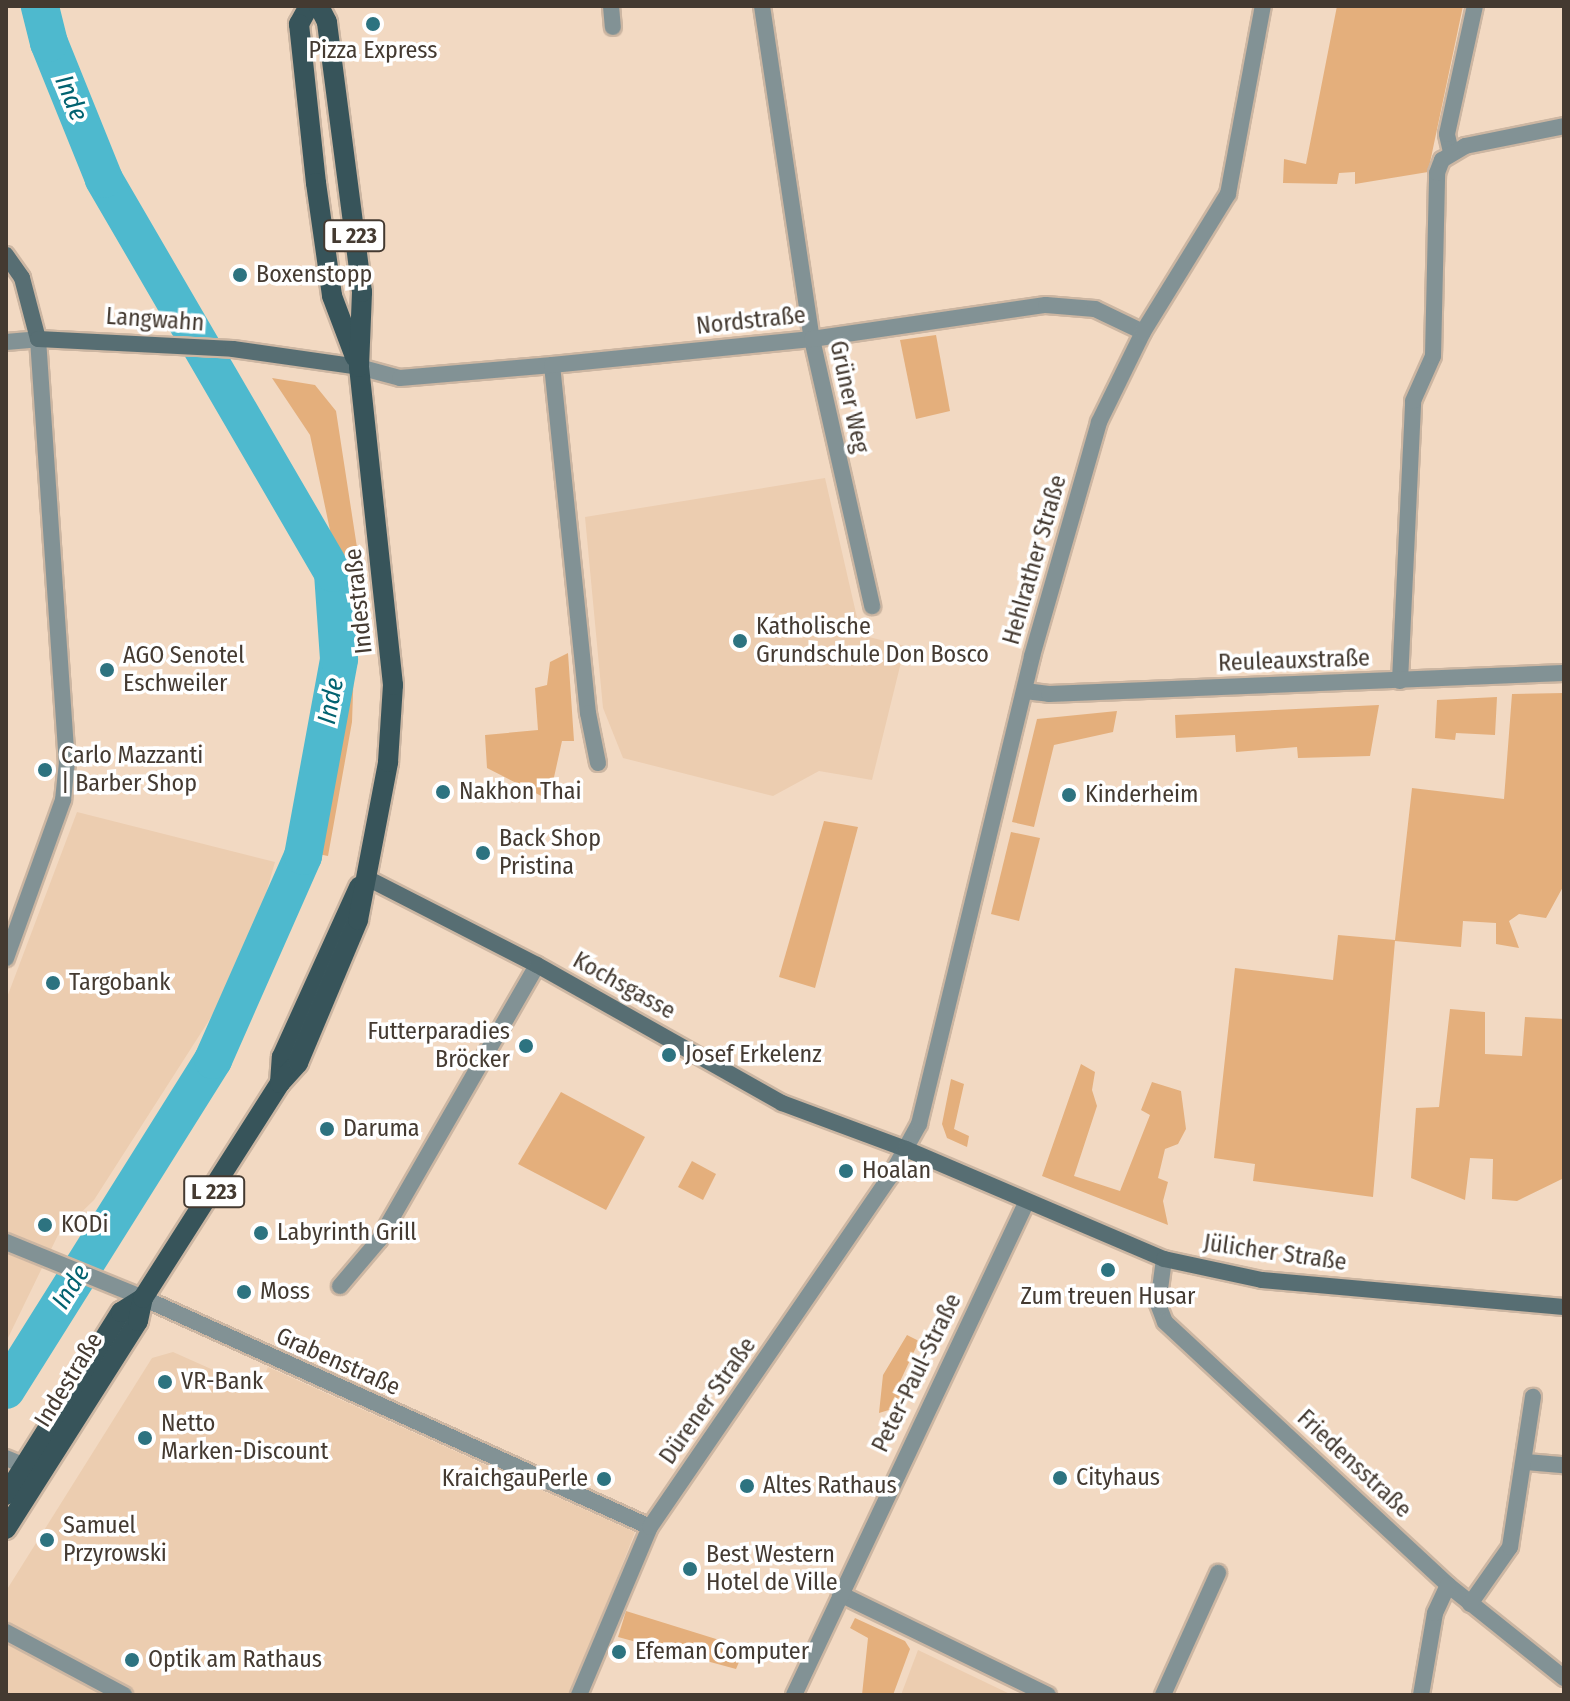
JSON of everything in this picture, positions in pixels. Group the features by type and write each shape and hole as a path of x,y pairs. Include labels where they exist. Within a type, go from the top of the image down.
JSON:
{"main road":[{"name":"Indestraße","path":"309,6 299,24 318,199 332,296 359,367"},
{"name":"Indestraße","path":"6,1529 113,1323 126,1306 143,1298 280,1083 298,1063 323,1014 352,943 388,762 393,685 359,367 362,292 327,22 319,6"},
{"name":"Indestraße","path":"6,1495 34,1470"}],"street":[{"path":"611,6 613,27"},
{"name":"Grüner Weg","path":"762,6 812,339 872,606"},
{"name":"Hehlrather Straße","path":"906,1149 925,1109 1025,691 1099,422 1143,332 1228,194 1263,6"},
{"path":"1451,152 1447,134 1475,6"},
{"path":"1400,681 1413,401 1433,356 1437,173 1451,152 1564,126"},
{"path":"6,255 22,278 38,339 67,762 63,800 6,958"},
{"name":"Nordstraße","path":"359,367 400,378 552,365 812,339 1046,305 1095,309 1143,332"},
{"name":"Langwahn","path":"38,339 233,349 359,367"},
{"path":"6,342 38,339"},
{"path":"552,365 588,713 598,763"},
{"name":"Reuleauxstraße","path":"1025,691 1400,681 1564,673"},
{"name":"Kochsgasse","path":"365,877 537,965 782,1103 906,1149"},
{"path":"340,1286 379,1240 537,965"},
{"name":"Jülicher Straße","path":"906,1149 1026,1203 1164,1259 1262,1280 1564,1307"},
{"name":"Dürener Straße","path":"579,1695 650,1527 906,1149"},
{"name":"Peter-Paul-Straße","path":"794,1695 1026,1203"},
{"name":"Grabenstraße","path":"6,1242 143,1298 650,1527"},
{"name":"Friedensstraße","path":"1164,1259 1158,1288 1165,1322 1448,1585 1564,1678"},
{"path":"1470,1604 1510,1547 1526,1462 1533,1397"},
{"path":"6,1458 34,1470"},
{"path":"1526,1462 1564,1465"},
{"path":"1163,1695 1218,1573"},
{"path":"1421,1695 1435,1613 1448,1585"},
{"path":"840,1594 1048,1695"},
{"path":"6,1632 124,1695"}],"shaded area":[{"path":"1337,6 1463,6 1428,172 1355,184 1355,172 1339,173 1337,184 1283,183 1284,159 1306,164"},
{"path":"936,335 950,411 916,419 900,340"},
{"path":"272,378 315,385 336,411 358,554 352,722 328,856 313,853 343,668 339,573 310,435"},
{"name":"Katholische Grundschule Don Bosco","path":"825,478 861,635 905,646 872,780 819,771 773,796 623,758 603,708 585,517"},
{"path":"568,653 574,741 562,741 549,800 487,768 485,735 538,730 535,688 547,685 550,662"},
{"path":"1564,693 1564,885 1546,918 1519,914 1509,921 1519,948 1496,944 1496,923 1463,921 1461,947 1395,941 1373,1197 1253,1181 1255,1164 1214,1158 1235,968 1333,980 1338,935 1395,940 1412,788 1504,799 1512,694"},
{"path":"1497,697 1495,735 1456,733 1455,740 1435,738 1437,700"},
{"path":"1379,705 1370,756 1298,758 1297,747 1236,752 1235,735 1176,738 1175,715"},
{"path":"1117,711 1113,732 1054,745 1034,827 1012,822 1037,719"},
{"path":"77,812 275,862 247,961 94,1200 58,1235 6,1342 6,1000"},
{"path":"824,821 858,827 815,988 779,977"},
{"path":"1011,832 1040,838 1019,921 991,914"},
{"path":"1450,1009 1485,1012 1485,1054 1522,1056 1525,1017 1564,1019 1564,1178 1517,1201 1492,1199 1493,1159 1470,1158 1465,1200 1411,1178 1416,1108 1439,1107"},
{"path":"1081,1064 1095,1072 1092,1090 1097,1106 1074,1176 1120,1191 1150,1115 1141,1110 1152,1082 1181,1091 1186,1129 1178,1144 1165,1149 1158,1178 1168,1182 1163,1201 1168,1225 1042,1176"},
{"path":"951,1079 964,1084 954,1129 969,1136 967,1147 947,1138 942,1124"},
{"path":"561,1092 645,1137 606,1210 518,1164"},
{"path":"692,1161 716,1174 703,1200 678,1187"},
{"path":"907,1335 919,1341 896,1390 905,1405 879,1413 883,1375"},
{"path":"173,1352 258,1390 268,1367 635,1532 571,1695 6,1695 6,1591 152,1358"},
{"path":"626,1611 745,1648 736,1669 618,1637"},
{"path":"855,1618 905,1641 910,1649 893,1695 862,1695 868,1638 850,1628"},
{"path":"918,1650 1012,1695 901,1695"}],"waterway":[{"name":"Inde","path":"6,1390 213,1060 303,856 339,659 333,573 104,179 49,43 40,6"}],"place":[{"name":"Pizza Express","path":"373,24"},
{"name":"Boxenstopp","path":"240,275"},
{"name":"Katholische Grundschule Don Bosco","path":"740,641"},
{"name":"AGO Senotel Eschweiler","path":"107,670"},
{"name":"Carlo Mazzanti | Barber Shop","path":"45,770"},
{"name":"Nakhon Thai","path":"443,792"},
{"name":"Kinderheim","path":"1069,795"},
{"name":"Back Shop Pristina","path":"483,853"},
{"name":"Targobank","path":"53,983"},
{"name":"Futterparadies Bröcker","path":"526,1046"},
{"name":"Josef Erkelenz","path":"669,1055"},
{"name":"Daruma","path":"327,1129"},
{"name":"Hoalan","path":"846,1171"},
{"name":"KODi","path":"45,1225"},
{"name":"Labyrinth Grill","path":"261,1233"},
{"name":"Zum treuen Husar","path":"1108,1270"},
{"name":"Moss","path":"244,1292"},
{"name":"VR-Bank","path":"165,1382"},
{"name":"Netto Marken-Discount","path":"145,1438"},
{"name":"Cityhaus","path":"1060,1478"},
{"name":"KraichgauPerle","path":"604,1479"},
{"name":"Altes Rathaus","path":"747,1486"},
{"name":"Samuel Przyrowski","path":"47,1540"},
{"name":"Best Western Hotel de Ville","path":"690,1569"},
{"name":"Efeman Computer","path":"619,1652"},
{"name":"Optik am Rathaus","path":"132,1660"}]}
